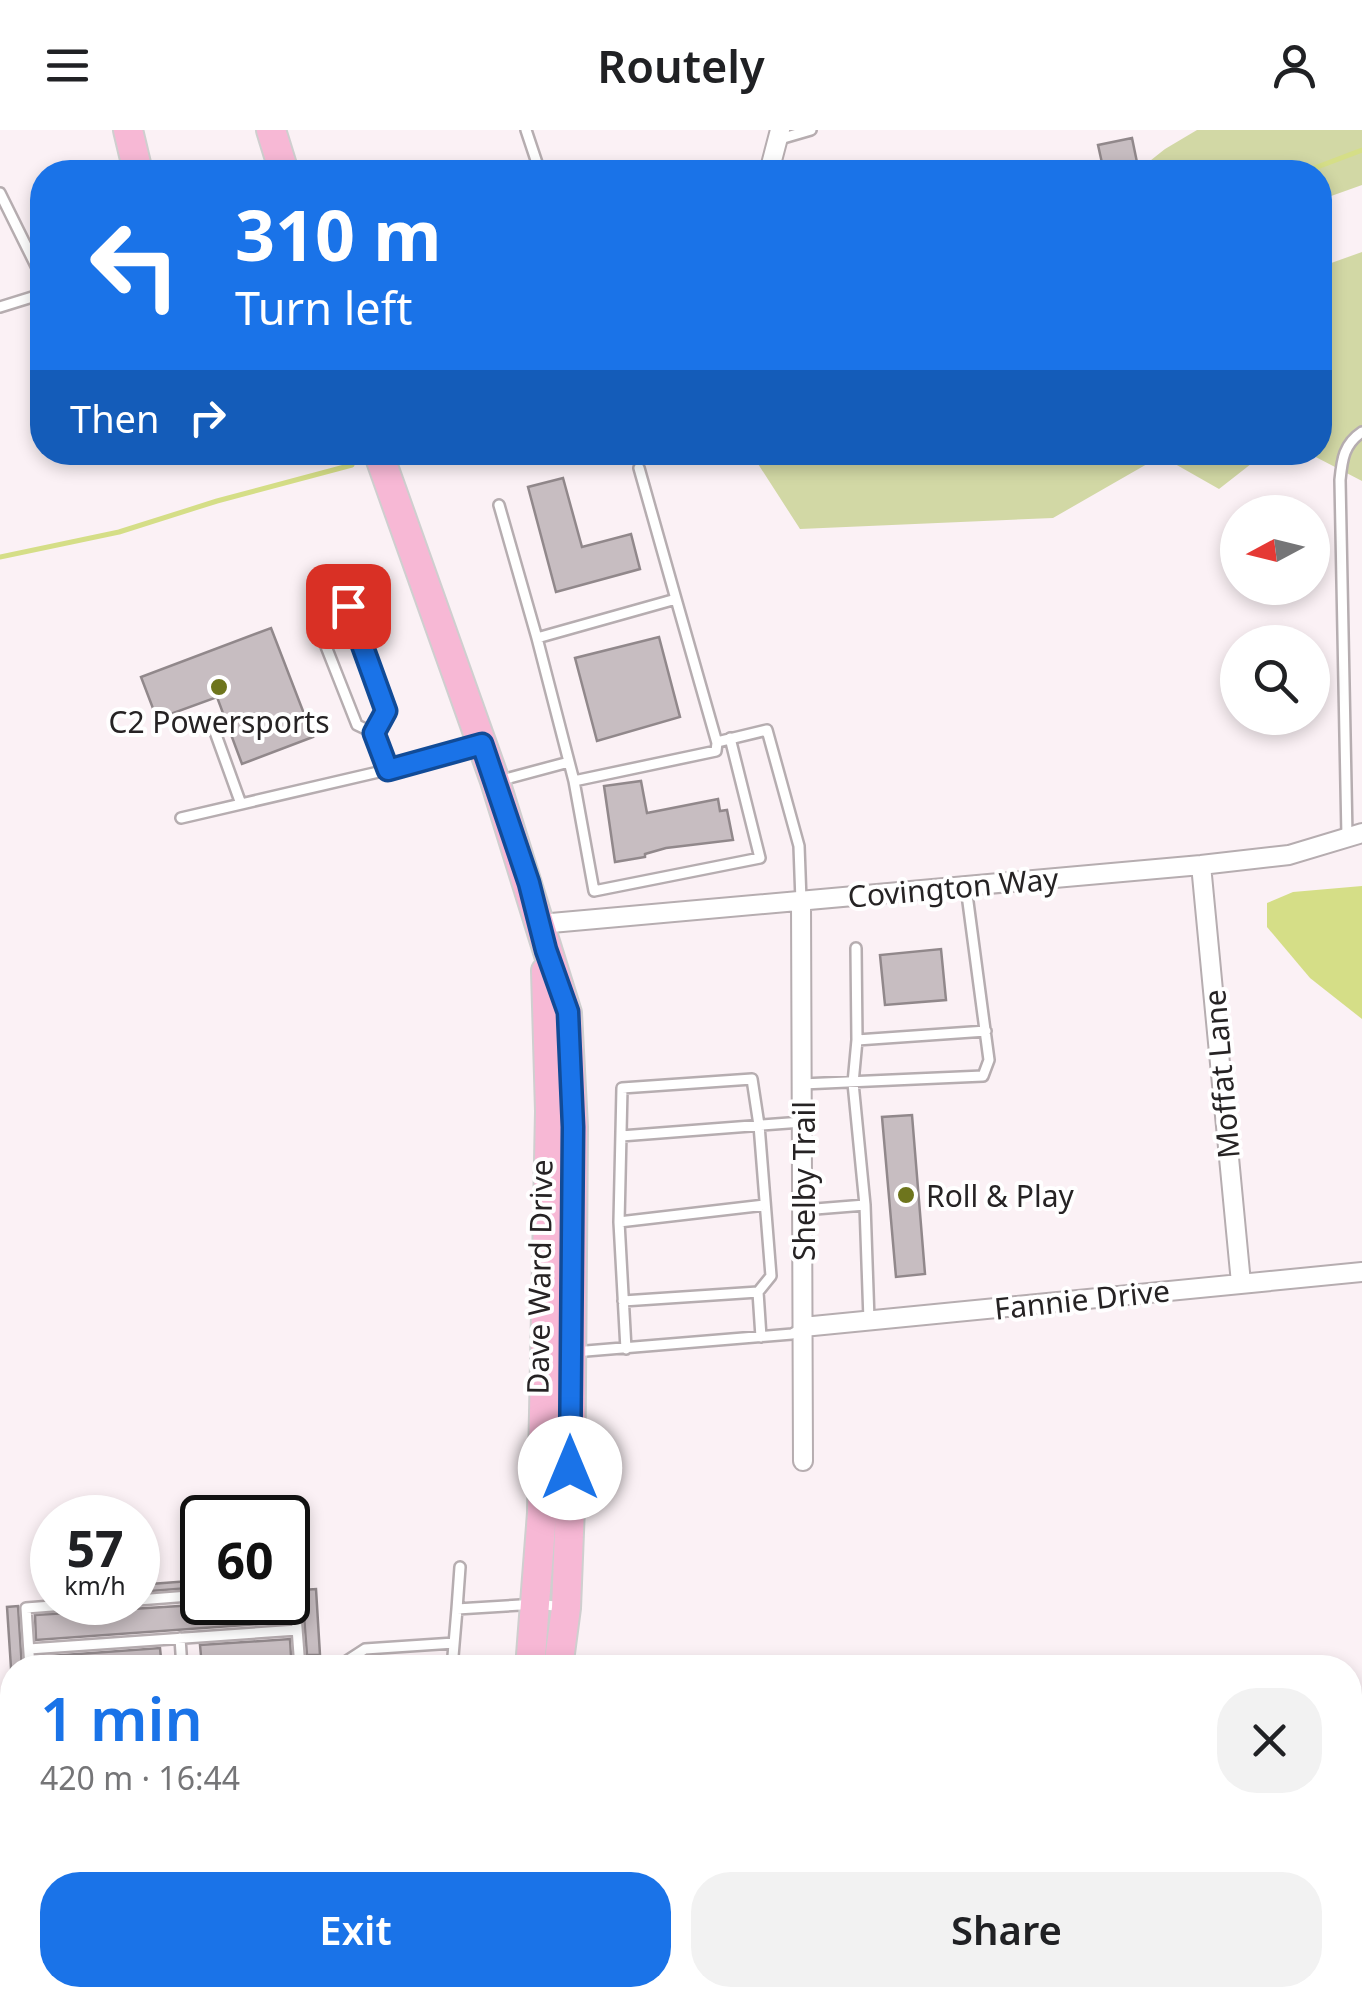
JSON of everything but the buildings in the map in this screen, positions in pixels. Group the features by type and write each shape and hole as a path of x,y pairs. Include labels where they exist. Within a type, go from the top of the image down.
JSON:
{"main road":[{"path":"128,130 135,160"},
{"path":"271,130 280,160"},
{"name":"Dave Ward Drive","path":"383,465 495,782 568,1012 573,1127 571,1352 566,1608 560,1655"},
{"name":"Dave Ward Drive","path":"531,1655 537,1604 550,1111 543,937"}],"street":[{"path":"773,160 780,135"},
{"name":"Covington Way","path":"543,937 801,901 1289,856 1355,835"},
{"name":"Moffat Lane","path":"1201,866 1241,1283"},
{"name":"Shelby Trail","path":"801,901 803,1461"},
{"name":"Fannie Drive","path":"803,1327 1362,1272"}],"lane":[{"path":"526,130 536,160"},
{"path":"780,135 811,130"},
{"path":"0,193 30,254"},
{"path":"0,306 30,297"},
{"path":"1355,835 1340,480 1349,440 1362,432"},
{"path":"574,781 716,751 717,742 639,468"},
{"path":"498,506 570,762 594,890 760,858 730,738"},
{"path":"374,733 386,711 348,606 341,599 316,608 314,616 357,725 374,733 388,770"},
{"path":"537,638 676,599"},
{"path":"717,742 767,730 798,846 801,901"},
{"path":"215,732 241,804"},
{"path":"181,818 482,744"},
{"path":"495,782 570,762"},
{"path":"802,1084 983,1076 988,1060 986,1031 966,886"},
{"path":"856,948 857,1040 853,1082 870,1320"},
{"path":"857,1040 986,1031"},
{"path":"626,1348 618,1222 622,1088 752,1079 771,1276 758,1292 761,1337"},
{"path":"621,1136 802,1122"},
{"path":"618,1222 765,1205"},
{"path":"803,1210 864,1205"},
{"path":"623,1301 758,1292"},
{"path":"571,1352 792,1334 803,1327"},
{"path":"453,1655 460,1567"},
{"path":"456,1609 537,1604 566,1608"},
{"path":"29,1655 26,1608 30,1608"},
{"path":"297,1625 299,1655"},
{"path":"28,1650 297,1630"},
{"path":"180,1638 181,1655"},
{"path":"356,1655 365,1649 454,1643"}],"shaded area":[{"path":"1197,130 1362,130 1362,185 1332,196 1332,160 1151,160"},
{"path":"1362,252 1362,481 1331,465 1332,263"},
{"path":"759,465 1145,465 1053,518 800,529"},
{"path":"1177,465 1250,465 1219,489"},
{"path":"1362,886 1362,1019 1310,978 1267,927 1267,903 1293,892"}],"waterway":[{"path":"1332,161 1362,150"},
{"path":"0,557 119,532 352,465"}],"place":[{"name":"C2 Powersports","path":"219,687"},
{"name":"Roll & Play","path":"906,1195"}],"route":[{"path":"348,606 386,711 374,733 388,770 482,744 568,1012 573,1127 570,1468"}]}
